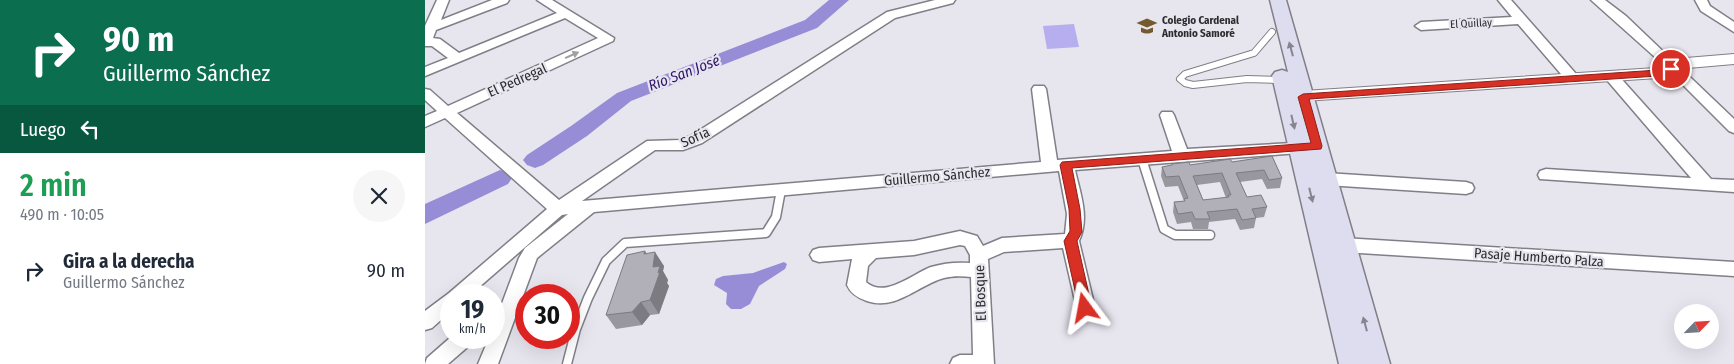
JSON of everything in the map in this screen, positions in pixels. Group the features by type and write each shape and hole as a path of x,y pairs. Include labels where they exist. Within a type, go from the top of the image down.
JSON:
{"main road":[{"path":"1264,0 1272,32 1308,147 1353,364"},
{"path":"1278,0 1291,92"},
{"path":"1308,147 1325,180 1375,364"}],"street":[{"path":"443,0 425,42 435,42 458,59"},
{"path":"431,28 503,0"},
{"path":"543,0 565,14"},
{"name":"Sofía","path":"470,284 558,209 645,149 652,146 683,145 697,139 891,14 949,0"},
{"name":"El Quillay","path":"1504,0 1572,78"},
{"path":"1597,0 1622,19 1732,124"},
{"path":"1614,0 1615,7 1622,19"},
{"path":"1701,0 1705,8 1734,28"},
{"path":"425,72 565,14"},
{"name":"El Pedregal","path":"425,122 608,38 565,14"},
{"name":"El Quillay","path":"1421,26 1522,20"},
{"path":"1291,92 1658,73 1686,63 1734,58"},
{"path":"1611,76 1706,184"},
{"path":"1039,89 1058,166 1075,209 1076,232 1070,241 1085,308"},
{"path":"425,93 448,111 558,209"},
{"path":"1167,115 1181,155"},
{"name":"Guillermo Sánchez","path":"558,209 1142,158 1308,147"},
{"path":"1546,174 1734,186"},
{"path":"1325,180 1466,188"},
{"path":"519,284 525,263 531,253 590,206"},
{"path":"819,255 873,250 913,248 960,238 971,241 979,263 936,273 910,287 878,297 863,294 856,286 859,263 873,250"},
{"name":"El Bosque","path":"984,364 979,263 1002,245 1070,241"},
{"name":"Pasaje Humberto Palza","path":"1343,245 1734,269"},
{"path":"505,301 515,292"},
{"path":"487,364 515,295"},
{"path":"425,322 440,309"},
{"path":"434,364 451,349"},
{"path":"960,364 974,364"}],"lane":[{"path":"1272,32 1254,53 1185,74 1180,79 1193,85 1247,80 1291,92"},
{"path":"1142,158 1164,229 1175,235 1210,235"},
{"path":"567,364 576,329 588,298 606,261 625,243 766,233 776,217 781,190"}],"shaded area":[{"path":"1074,24 1079,47 1047,49 1043,26"},
{"path":"784,262 787,264 785,269 759,286 750,304 741,309 731,309 726,304 727,293 714,285 716,279 723,276 753,273"}],"building":[{"path":"1272,156 1282,178 1269,180 1264,170 1236,173 1247,197 1261,195 1267,207 1252,209 1256,218 1242,220 1237,209 1207,212 1210,219 1195,219 1192,212 1178,214 1174,202 1185,201 1184,199 1188,198 1179,176 1166,177 1162,167 1189,162 1190,165 1230,159 1232,162","holes":["1222,173 1231,195 1228,195 1229,197 1203,200 1193,176"]},
{"path":"645,251 644,254 655,252 653,267 660,266 658,273 660,272 650,300 641,302 632,312 606,315 627,255"}],"waterway":[{"name":"Río San José","path":"535,160 579,131 624,97 811,24 840,0"},
{"name":"Río San José","path":"425,215 500,178"}],"place":[{"name":"Colegio Cardenal Antonio Samoré","path":"1147,26"}],"route":[{"path":"1085,308 1070,241 1076,232 1075,209 1066,165 1317,146 1303,97 1658,73 1671,69"}]}
